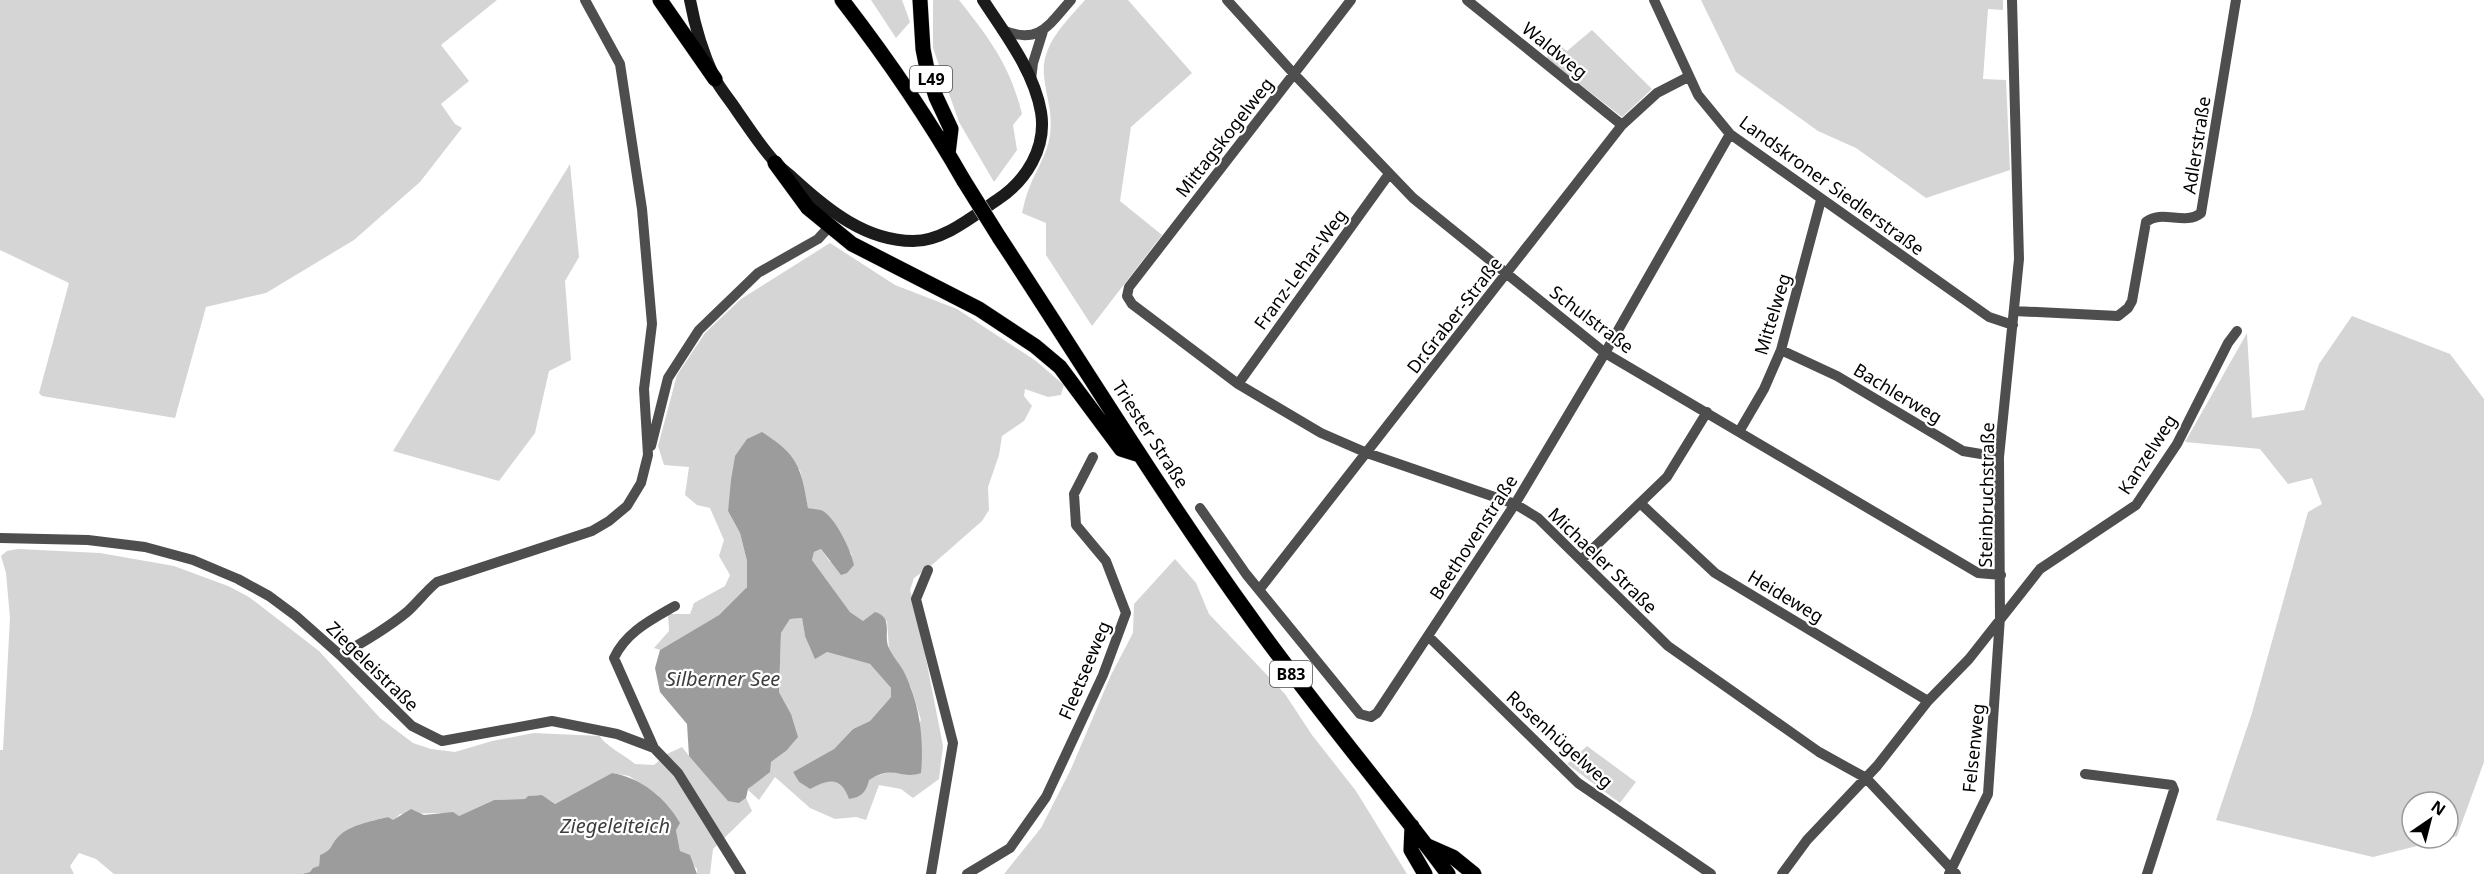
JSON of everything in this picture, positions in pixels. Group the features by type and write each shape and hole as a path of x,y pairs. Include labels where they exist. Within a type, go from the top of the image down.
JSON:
{"main road":[{"path":"660,0 808,208 829,227 870,256 979,309 1006,325 1060,367 1121,449 1140,455"},
{"path":"690,0 696,31 715,80"},
{"name":"Triester Straße","path":"842,0 878,48 1140,455 1255,624 1306,694 1448,874"},
{"name":"L49","path":"920,0 923,49 927,69 936,97 951,129 948,154"},
{"path":"775,163 816,199 858,227 896,239 914,241 929,239 966,220 1010,191 1030,167 1037,153 1042,114 1031,80 983,0"},
{"path":"1412,826 1410,850 1425,874"},
{"path":"1428,846 1453,857 1474,874"}],"street":[{"path":"585,0 620,64 642,209 651,324 644,389 648,455"},
{"path":"1031,80 1033,63 1043,31 1071,0"},
{"name":"Schulstraße","path":"1227,0 1294,74 1413,198 1605,353 1740,430 1978,573 2001,575"},
{"name":"Mittagskogelweg","path":"1127,296 1129,287 1352,0"},
{"name":"Waldweg","path":"1467,0 1622,125"},
{"name":"Landskroner Siedlerstraße","path":"1654,0 1698,95 1730,134 1989,317 2013,325"},
{"name":"Steinbruchstraße","path":"2000,617 1999,457 2019,259 2012,0"},
{"name":"Adlerstraße","path":"2014,311 2118,316 2128,308 2132,301 2146,222 2158,217 2189,219 2201,213 2236,0"},
{"path":"1002,30 1024,36 1043,31"},
{"name":"Dr.Graber-Straße","path":"1259,590 1622,125 1659,92 1688,77"},
{"name":"Beethovenstraße","path":"1200,508 1259,590 1360,714 1366,717 1377,713 1515,504 1605,353 1730,134"},
{"name":"Franz-Lehar-Weg","path":"1238,384 1389,174"},
{"name":"Mittelweg","path":"1740,430 1764,389 1781,350 1821,200"},
{"path":"340,655 383,631 410,609 437,582 592,531 627,506 641,483 668,378 699,330 758,273 818,239 829,227"},
{"name":"Michaeler Straße","path":"1127,296 1132,304 1238,384 1321,433 1367,453 1515,504 1551,529 1668,646 1819,752 1866,778 1952,872"},
{"name":"Kanzelweg","path":"2000,617 2040,569 2136,505 2177,444 2228,343 2237,331"},
{"name":"Bachlerweg","path":"1781,350 1837,376 1963,451 1999,457"},
{"path":"1581,560 1667,477 1707,412"},
{"name":"Fleetseeweg","path":"967,874 1010,848 1046,797 1103,675 1126,614 1106,561 1076,525 1074,494 1093,457"},
{"name":"Heideweg","path":"1640,503 1715,573 1928,701"},
{"name":"Ziegeleistraße","path":"0,538 87,540 145,547 193,560 238,579 269,596 296,616 340,655 412,726 442,741 552,721 617,734 654,748 678,773 741,874"},
{"path":"928,570 916,599 952,743 932,874"},
{"path":"654,748 614,658 624,641 637,629 675,606"},
{"path":"1782,874 1807,840 1866,778 1928,701 1969,659 2000,617"},
{"name":"Felsenweg","path":"1952,872 1988,794 2000,617"},
{"name":"Rosenhügelweg","path":"1428,636 1578,783 1711,874"},
{"path":"2085,774 2172,785 2174,790 2147,874"}],"shaded area":[{"path":"0,0 497,0 441,45 469,81 441,104 455,124 462,128 420,182 354,240 266,293 206,307 175,418 42,396 39,393 69,283 0,250"},
{"path":"871,0 902,0 910,22 896,38"},
{"path":"933,0 959,0 1005,66 1017,97 1022,114 1013,125 1017,150 994,182 959,122 933,48"},
{"path":"1085,0 1128,0 1192,73 1131,127 1120,201 1162,235 1092,326 1046,255 1046,223 1022,213 1027,193 1049,142 1050,111 1044,75 1047,53 1063,25"},
{"path":"1701,0 2003,0 2003,10 1988,9 1983,79 2006,80 2010,170 1926,198 1856,148 1818,131 1736,72"},
{"path":"1592,30 1652,89 1622,117 1546,58 1559,45 1567,51"},
{"path":"570,164 579,257 565,281 571,360 549,371 535,433 499,481 393,451"},
{"path":"830,243 895,285 957,309 1036,361 1064,385 1061,395 1048,397 1025,389 1024,396 1032,406 1024,421 1002,436 999,455 988,487 989,510 982,521 914,578 910,590 918,618 943,746 939,779 913,798 901,789 879,785 866,820 856,817 835,819 810,808 775,777 759,800 748,790 771,762 786,751 791,714 779,692 781,633 790,619 802,618 805,636 827,652 870,664 891,688 891,697 870,721 853,729 834,749 793,772 799,782 810,789 833,781 845,787 894,770 921,720 911,687 889,649 887,621 863,621 850,612 812,560 814,552 821,549 830,562 852,555 831,520 808,508 800,470 735,456 728,511 740,533 747,561 747,587 719,615 660,650 654,648 669,631 668,614 690,614 694,603 725,586 730,575 719,556 724,540 710,508 697,505 685,495 689,467 664,465 658,446 677,375 705,333 741,299"},
{"path":"2352,316 2450,354 2484,399 2484,762 2460,828 2460,790 2400,790 2401,850 2373,857 2216,820 2252,713 2308,512 2322,504 2312,478 2288,484 2260,449 2185,442 2247,333 2252,418 2304,410 2319,364"},
{"path":"18,549 100,553 174,566 228,586 249,597 319,651 380,718 413,743 431,749 455,752 492,741 534,733 600,736 610,747 635,764 654,765 667,754 682,747 739,803 746,798 752,811 713,849 710,874 697,874 697,869 680,851 676,830 658,795 629,776 612,773 555,804 542,795 528,796 525,799 494,800 459,816 440,813 400,814 393,821 388,817 361,824 347,830 320,855 319,866 302,874 114,874 96,859 79,853 70,866 74,874 0,874 0,750 3,750 10,618 6,573 1,556 7,551"},
{"path":"1175,559 1196,583 1209,614 1285,694 1312,735 1356,791 1407,874 1004,874 1041,828 1071,769 1111,675 1133,633 1134,604"},
{"path":"1587,746 1636,782 1620,803 1567,764"}],"water":[{"name":"Silberner See","path":"762,432 791,455 796,463 803,482 808,508 823,511 842,535 854,565 847,573 841,575 821,549 814,552 812,560 850,612 863,621 875,612 884,618 887,626 888,646 905,674 917,710 922,747 921,773 878,775 869,780 863,793 849,799 838,783 823,783 810,789 799,782 793,772 834,749 853,729 870,721 891,697 891,688 870,664 827,652 815,659 805,636 802,618 790,619 781,633 779,692 791,714 798,737 786,751 771,762 770,772 748,789 746,798 739,803 728,801 689,756 687,724 660,692 655,668 660,650 719,615 747,587 747,561 740,533 728,511 731,480 735,456 747,439"},
{"name":"Ziegeleiteich","path":"612,773 642,784 667,805 680,823 676,830 680,851 690,855 697,874 302,874 319,866 320,855 347,830 361,824 388,817 393,820 411,809 424,815 453,812 459,816 494,800 525,799 528,796 542,795 555,804"}]}
